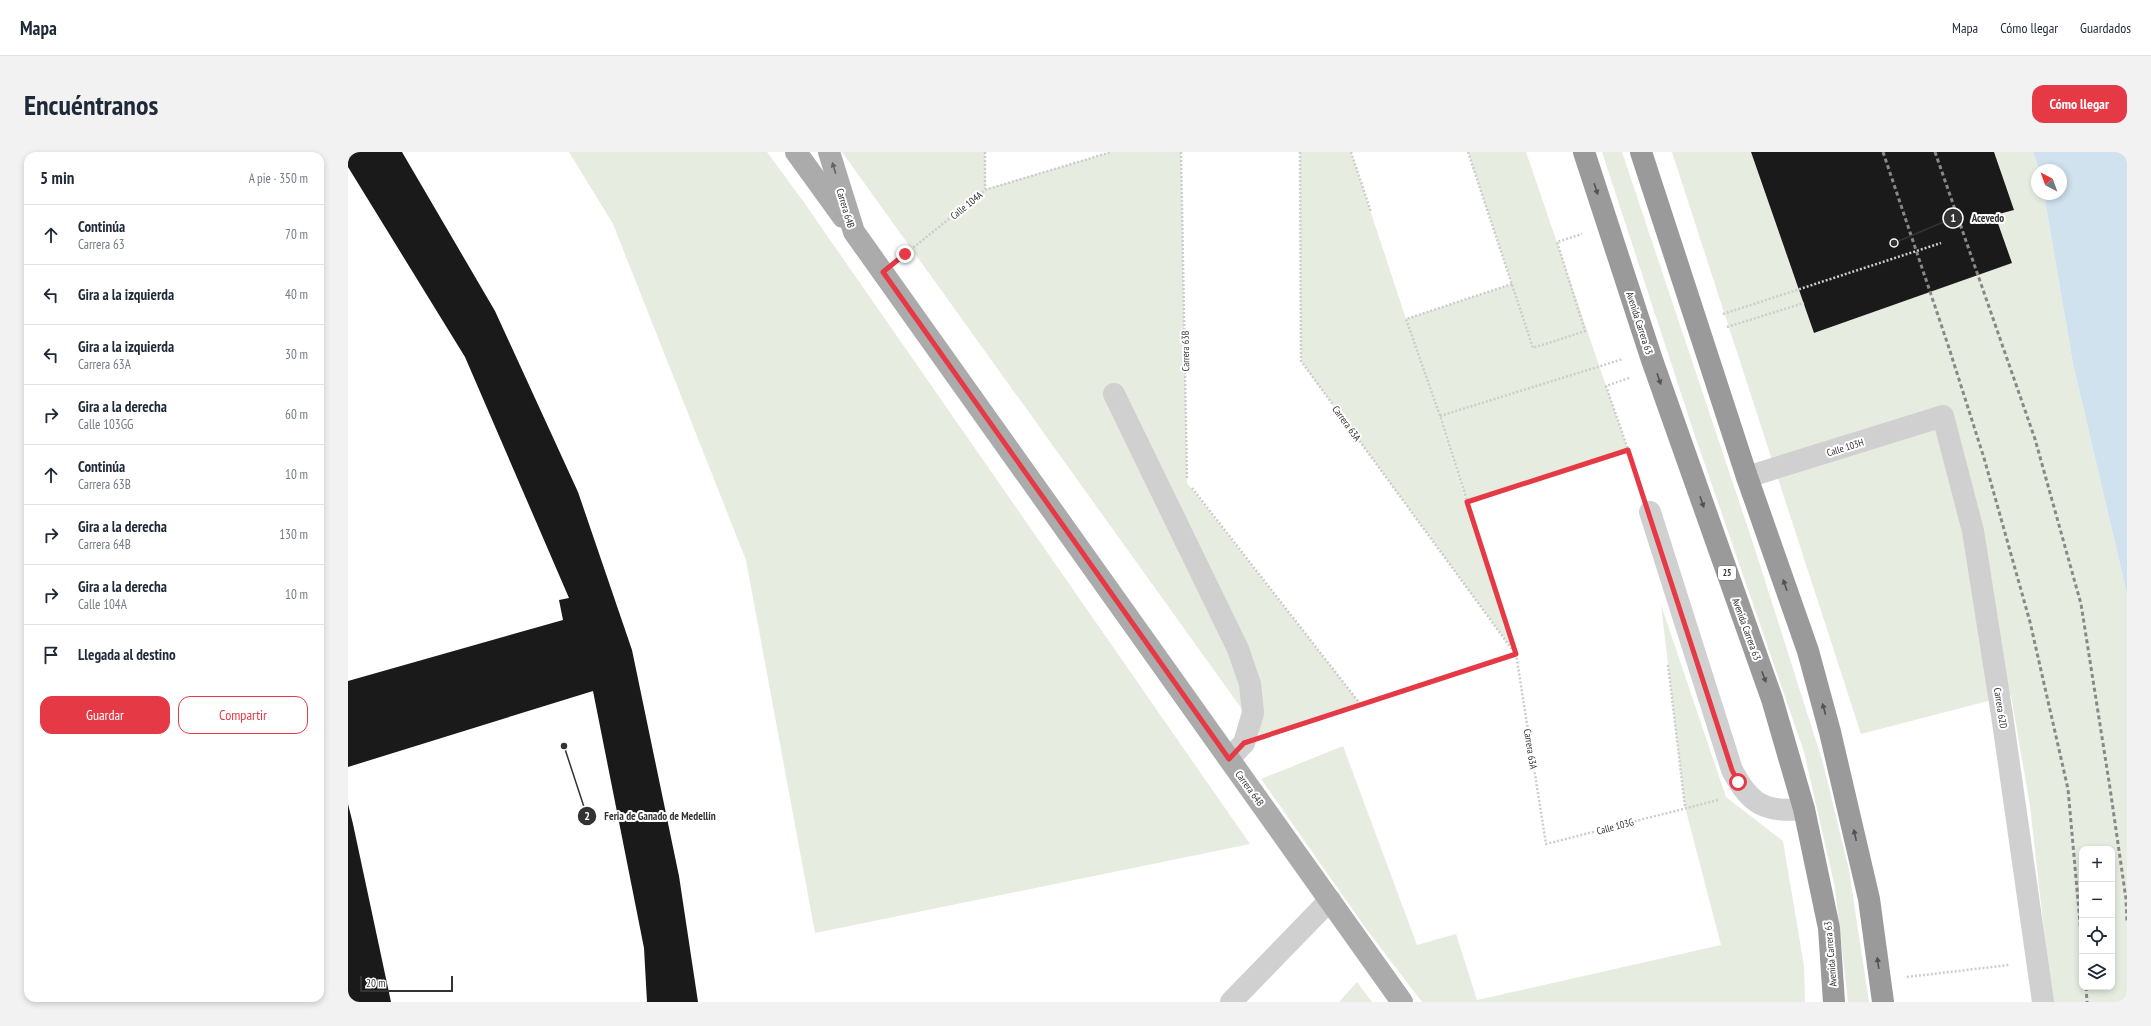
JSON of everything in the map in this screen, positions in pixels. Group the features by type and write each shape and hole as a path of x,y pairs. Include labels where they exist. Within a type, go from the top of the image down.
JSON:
{"highway":[{"name":"Avenida Carrera 63","path":"1584,152 1652,360 1772,699 1804,810 1829,928 1834,1002"},
{"path":"1641,152 1748,477 1808,651 1830,732 1869,899 1881,980 1882,1002"}],"main road":[{"path":"796,152 854,232"},
{"name":"Carrera 64B","path":"829,152 854,232 1402,1002"}],"street":[{"path":"1114,394 1238,649 1250,684 1252,713 1244,743 1229,759"},
{"name":"Calle 103H","path":"1748,477 1943,416"},
{"name":"Carrera 62D","path":"1943,416 1973,531 2043,1002"},
{"path":"1650,512 1732,770 1738,782 1758,803 1782,811 1804,810"},
{"path":"1231,1002 1330,900"}],"path":[{"path":"985,152 985,190"},
{"name":"Calle 104A","path":"883,272 985,190 1111,152"},
{"name":"Carrera 63B","path":"1181,152 1188,483 1361,706"},
{"name":"Carrera 63A","path":"1300,152 1301,361 1516,654"},
{"path":"1351,152 1371,212"},
{"path":"1468,152 1533,348 1585,331 1557,242 1582,234"},
{"path":"1697,322 1941,243"},
{"name":"Carrera 63A","path":"1512,284 1406,320 1516,654 1546,844"},
{"path":"1634,377 1606,386 1650,512"},
{"path":"1467,502 1628,450"},
{"path":"1244,743 1361,706 1516,654"},
{"name":"Calle 103G","path":"1546,844 1685,807"},
{"path":"1881,980 2038,962"}],"shaded area":[{"path":"569,152 767,152 803,201 1250,844 815,933 746,560 613,224"},
{"path":"842,152 985,152 986,189 1111,152 1181,152 1187,483 1361,705 1262,737"},
{"path":"1300,152 1351,152 1406,319 1512,284 1468,152 1526,152 1628,450 1467,502 1429,388 1516,654 1301,361"},
{"path":"1602,152 1622,152 1753,543 1823,763 1849,870 1869,1002 1848,1002 1835,888 1804,752 1693,430"},
{"path":"1672,152 1751,152 1815,333 2011,263 1995,215 2013,210 1994,152 2033,152 2037,164 2031,164 2031,200 2045,200 2073,364 2127,594 2127,1002 2052,1002 2030,806 2011,695 1861,734"},
{"path":"1661,605 1726,797 1783,841 1804,966 1805,1002 1422,1002 1367,930 1261,779 1343,746 1417,945 1456,934 1477,1000 1721,945 1685,807"},
{"path":"1357,982 1372,1002 1339,1002"}],"water":[{"path":"2033,152 2127,152 2127,594 2073,364 2045,200 2067,200 2067,164 2037,164"}],"building":[{"path":"348,152 402,152 495,311 578,492 632,650 679,876 698,1002 647,1002 644,948 593,691 348,767 348,681 563,620 559,600 569,598 465,357 348,167"},
{"path":"1751,152 1994,152 2014,210 1995,215 2012,263 1814,333"},
{"path":"348,804 353,824 391,1002 348,1002"}],"railway":[{"path":"1883,152 1949,348 1984,458 2030,622 2068,789 2080,918"},
{"path":"1935,152 2035,439 2081,604 2110,788 2126,899 2127,922"},
{"path":"2086,990 2087,1002"}],"place":[{"name":"Acevedo","path":"1894,243"},
{"name":"Feria de Ganado de Medellín","path":"564,746"}],"route":[{"path":"905,254 883,272 1229,759 1244,743 1361,706 1516,654 1467,502 1628,450 1650,512 1732,770 1738,782"}]}
